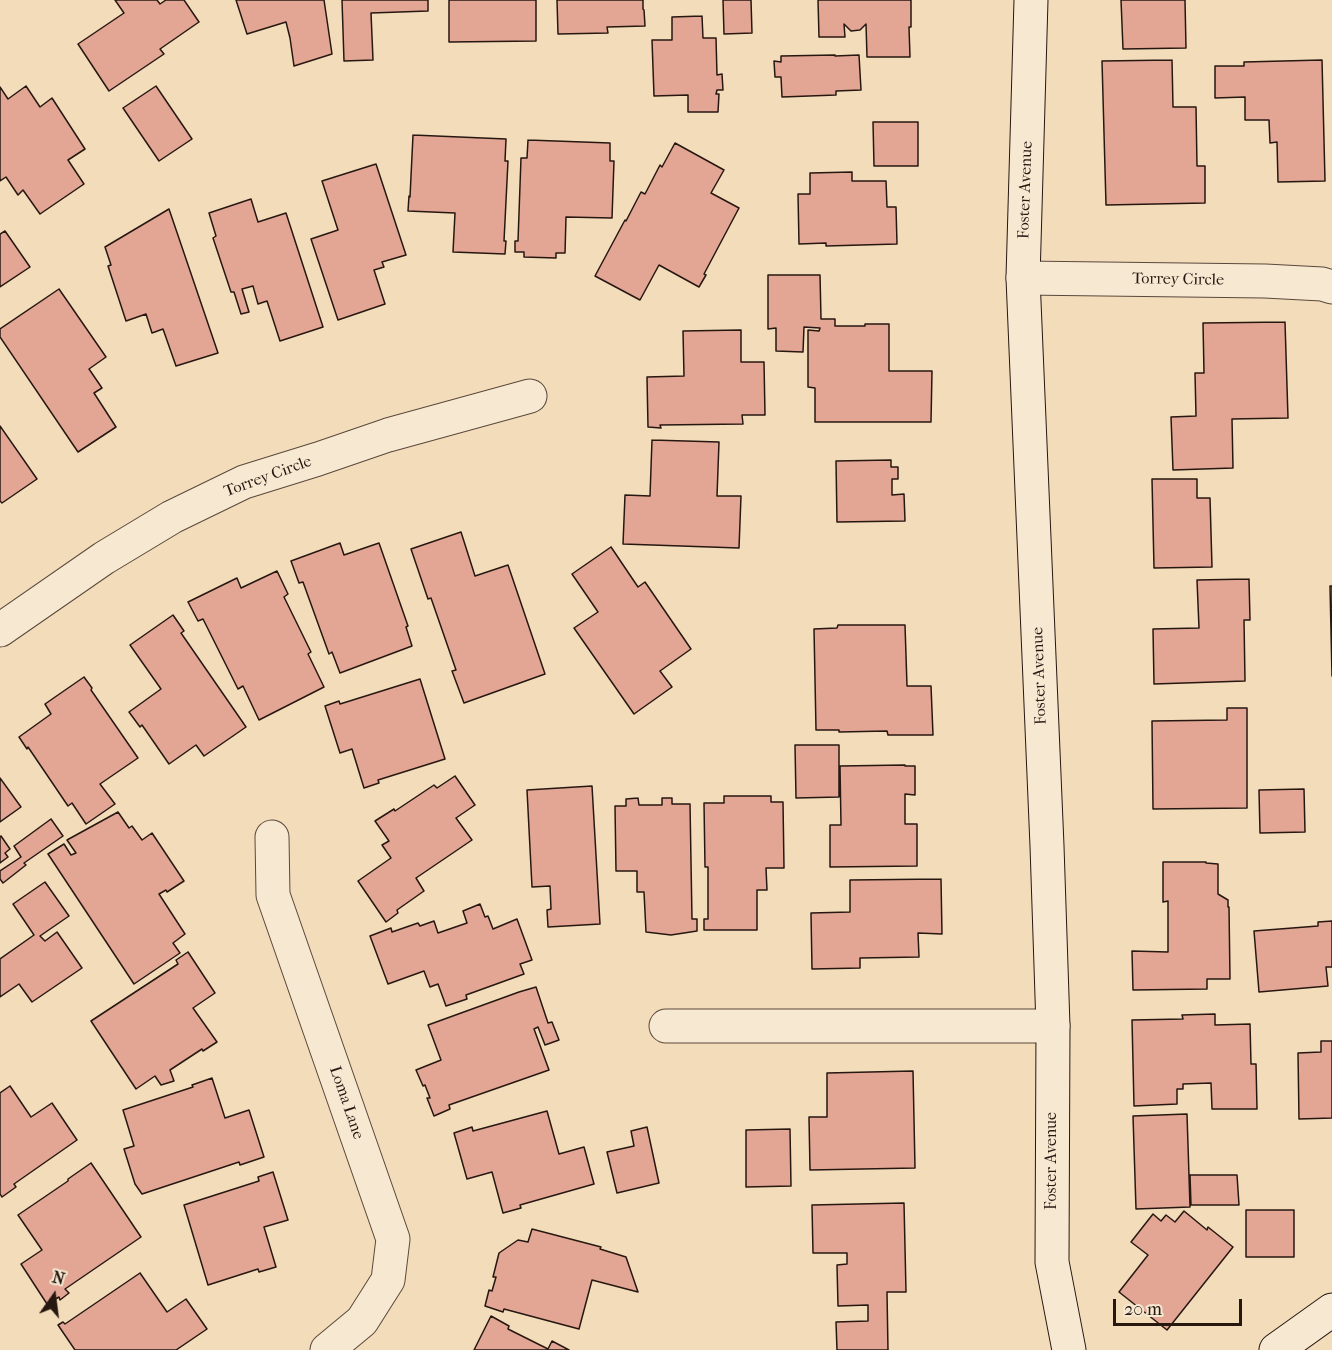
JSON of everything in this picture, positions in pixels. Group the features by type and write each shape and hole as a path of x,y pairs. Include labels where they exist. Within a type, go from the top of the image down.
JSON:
{"street":[{"name":"Foster Avenue","path":"1030,0 1023,278 1053,1026 1052,1262 1069,1350"},
{"name":"Torrey Circle","path":"1023,278 1265,281 1322,284 1332,287"},
{"name":"Torrey Circle","path":"0,630 104,558 172,517 244,482 388,435 530,396"},
{"name":"Loma Lane","path":"272,837 273,895 393,1239 388,1280 362,1321 327,1350"},
{"path":"666,1026 1053,1026"},
{"path":"1276,1350 1332,1310"}],"building":[{"path":"115,0 157,0 160,4 166,0 184,0 199,22 160,49 164,54 109,91 78,44 124,13"},
{"path":"236,0 324,0 332,54 294,66 286,22 247,34"},
{"path":"342,0 428,0 428,11 371,13 373,60 344,61"},
{"path":"449,0 536,0 536,41 449,42"},
{"path":"557,0 643,0 645,26 607,27 608,33 558,34"},
{"path":"723,0 751,0 752,33 724,34"},
{"path":"818,0 911,0 910,57 867,57 866,24 860,30 851,31 844,24 845,37 819,37"},
{"path":"1121,0 1185,0 1186,48 1123,49"},
{"path":"702,16 703,38 716,38 717,75 722,74 723,90 717,90 716,94 719,94 718,112 688,112 688,95 654,96 652,40 672,40 672,17"},
{"path":"859,55 861,90 836,91 836,95 782,97 781,77 775,77 774,61 781,62 781,56"},
{"path":"1172,60 1173,107 1196,107 1197,166 1205,166 1205,203 1106,205 1102,61"},
{"path":"1322,60 1325,181 1278,182 1277,142 1270,143 1269,120 1245,120 1245,97 1215,98 1215,66 1244,66 1244,62"},
{"path":"26,86 40,107 52,98 85,149 68,160 84,184 40,214 23,190 18,195 6,177 0,181 0,87 8,99"},
{"path":"156,86 192,139 159,161 123,108"},
{"path":"873,122 918,122 918,166 874,166"},
{"path":"413,135 506,139 505,161 508,161 505,254 453,252 455,213 408,211"},
{"path":"528,140 610,143 610,161 614,161 612,218 566,217 565,253 556,253 556,258 524,257 524,252 515,252 515,241 518,241 521,158 527,158"},
{"path":"675,143 724,170 711,193 739,208 699,287 659,265 640,300 595,276 641,192 645,194"},
{"path":"376,164 406,255 382,262 384,267 374,270 385,304 338,320 311,239 338,230 322,181"},
{"path":"852,172 852,181 886,181 887,207 896,207 897,244 826,246 826,243 799,244 798,194 810,194 810,173"},
{"path":"251,199 258,222 286,213 323,327 280,341 267,301 258,304 253,286 242,289 249,312 241,314 213,238 216,236 209,213"},
{"path":"169,209 218,353 176,366 163,329 152,333 146,314 126,321 108,266 111,265 105,247"},
{"path":"5,231 30,267 0,287 0,234"},
{"path":"768,275 820,275 821,319 835,319 835,326 889,324 889,371 932,371 931,422 815,422 815,388 808,387 808,330 819,331 820,328 804,327 803,352 776,351 776,328 768,329"},
{"path":"59,289 106,357 89,369 102,388 94,393 116,427 78,452 0,337 0,329"},
{"path":"1285,322 1288,418 1232,419 1233,468 1173,470 1171,417 1196,416 1195,373 1204,373 1203,323"},
{"path":"741,330 741,362 764,362 765,415 742,415 743,424 648,427 647,377 684,376 683,331"},
{"path":"0,426 37,479 2,503 0,501"},
{"path":"652,440 719,442 717,496 741,496 739,548 623,544 625,495 650,496"},
{"path":"891,460 891,467 898,467 898,479 892,479 892,495 904,494 905,521 837,522 836,461"},
{"path":"1152,479 1197,479 1197,498 1210,498 1212,567 1154,568"},
{"path":"461,532 475,576 508,565 545,674 464,703 452,671 456,670 411,549"},
{"path":"340,543 344,555 379,543 408,626 406,627 412,646 340,673 332,652 329,654 303,582 299,583 291,561"},
{"path":"611,547 638,587 645,582 691,649 660,671 672,687 634,714 574,628 598,612 572,574"},
{"path":"277,571 288,594 284,597 311,652 308,654 324,687 259,720 243,686 238,689 203,619 198,621 188,602 237,578 241,588"},
{"path":"1249,579 1250,620 1244,620 1245,681 1154,684 1153,629 1199,628 1197,580"},
{"path":"1330,586 1332,586 1332,676"},
{"path":"173,615 184,631 181,633 246,727 204,756 196,745 169,764 142,725 140,727 129,712 161,689 130,645"},
{"path":"838,625 905,625 907,686 931,686 933,735 888,735 887,731 816,730 814,629 837,628"},
{"path":"84,677 138,758 100,784 115,804 86,824 72,803 68,806 19,737 51,714 45,704"},
{"path":"420,679 445,759 378,780 379,783 364,788 352,749 340,753 325,706 339,701 340,704"},
{"path":"1227,708 1247,708 1247,808 1153,809 1152,721 1227,720"},
{"path":"795,745 839,745 839,797 796,798"},
{"path":"840,766 915,766 915,795 905,794 905,824 917,824 917,866 830,867 830,825 841,825"},
{"path":"455,776 475,805 456,818 472,840 416,878 424,891 397,910 398,913 386,922 358,881 391,858 382,845 389,841 375,821 394,809 395,811 434,785 437,788"},
{"path":"0,778 21,807 0,822"},
{"path":"592,786 600,924 548,927 547,910 551,909 550,886 532,887 527,790"},
{"path":"1304,789 1305,832 1260,833 1259,790"},
{"path":"724,796 771,796 771,802 783,802 784,868 766,868 767,890 757,890 757,930 704,930 704,919 708,919 708,867 705,867 704,803 724,803"},
{"path":"638,798 639,805 662,805 662,798 672,798 672,804 690,804 692,919 697,919 697,931 671,935 646,932 644,892 637,892 637,871 616,871 615,806 626,806 626,799"},
{"path":"118,812 129,828 132,826 142,840 152,833 184,881 167,892 166,890 159,894 185,934 173,943 180,953 134,984 48,854 64,844 71,855 76,853 67,840"},
{"path":"51,819 63,836 24,863 26,865 3,883 0,879 0,871 21,857 14,846"},
{"path":"0,837 10,849 5,853 8,857 0,863"},
{"path":"1163,862 1218,864 1218,894 1228,900 1229,907 1230,979 1207,979 1207,989 1133,990 1132,951 1168,952 1168,901 1163,902"},
{"path":"941,879 942,934 918,933 919,957 860,958 860,968 812,969 811,913 850,912 850,880"},
{"path":"45,882 69,916 40,936 45,941 57,932 82,968 32,1002 19,984 0,997 0,959 34,935 13,904"},
{"path":"480,904 493,929 517,919 532,960 520,964 524,974 466,995 467,999 446,1006 438,984 430,987 424,971 388,984 370,936 391,928 392,932 418,923 420,926 434,921 438,933 467,923 463,911"},
{"path":"1332,921 1332,967 1326,967 1328,986 1259,992 1254,931 1318,926 1318,922"},
{"path":"188,952 215,993 193,1008 217,1042 170,1070 174,1081 161,1085 155,1076 136,1089 91,1021 178,964 176,960"},
{"path":"536,987 548,1023 552,1022 559,1040 545,1045 538,1027 534,1029 549,1070 449,1105 450,1109 434,1116 425,1085 423,1086 416,1070 441,1060 428,1025"},
{"path":"1215,1014 1215,1025 1250,1024 1251,1064 1256,1064 1257,1109 1212,1109 1211,1083 1183,1084 1183,1089 1177,1089 1177,1104 1134,1106 1132,1020 1183,1019 1182,1015"},
{"path":"1321,1041 1332,1041 1332,1118 1299,1119 1298,1053 1321,1052"},
{"path":"913,1071 915,1168 810,1170 809,1117 827,1117 827,1073"},
{"path":"212,1078 225,1118 249,1110 264,1157 240,1165 239,1162 142,1194 135,1184 124,1149 134,1146 123,1110 193,1087 192,1085"},
{"path":"10,1086 31,1117 52,1103 77,1140 14,1184 16,1187 2,1197 0,1194 0,1093"},
{"path":"547,1111 559,1154 584,1147 594,1184 520,1205 521,1208 503,1213 492,1172 467,1179 454,1133 472,1127 473,1131"},
{"path":"1187,1114 1190,1207 1136,1209 1133,1116"},
{"path":"647,1127 659,1183 617,1193 607,1152 634,1146 631,1131"},
{"path":"790,1129 791,1186 746,1187 746,1130"},
{"path":"91,1163 141,1237 65,1289 69,1293 60,1300 59,1297 47,1304 21,1264 42,1250 18,1215"},
{"path":"273,1172 288,1220 264,1227 276,1267 259,1272 258,1269 208,1285 184,1205 259,1181 258,1177"},
{"path":"1190,1175 1237,1175 1239,1205 1191,1205"},
{"path":"904,1203 906,1292 887,1292 888,1350 837,1350 836,1322 868,1321 868,1305 838,1306 837,1265 847,1264 847,1253 813,1253 812,1205"},
{"path":"1246,1210 1294,1210 1294,1257 1246,1257"},
{"path":"1184,1211 1233,1247 1167,1330 1119,1292 1148,1255 1131,1242 1153,1214 1161,1221 1166,1215 1175,1222"},
{"path":"532,1229 601,1247 600,1249 626,1257 638,1292 592,1280 579,1329 485,1306 489,1290 492,1291 496,1277 493,1277 499,1253 518,1240 528,1242"},
{"path":"140,1273 167,1312 186,1299 207,1329 176,1350 75,1350 58,1325 63,1322 65,1324"},
{"path":"491,1316 509,1326 508,1329 548,1349 552,1341 569,1350 474,1350"}]}
